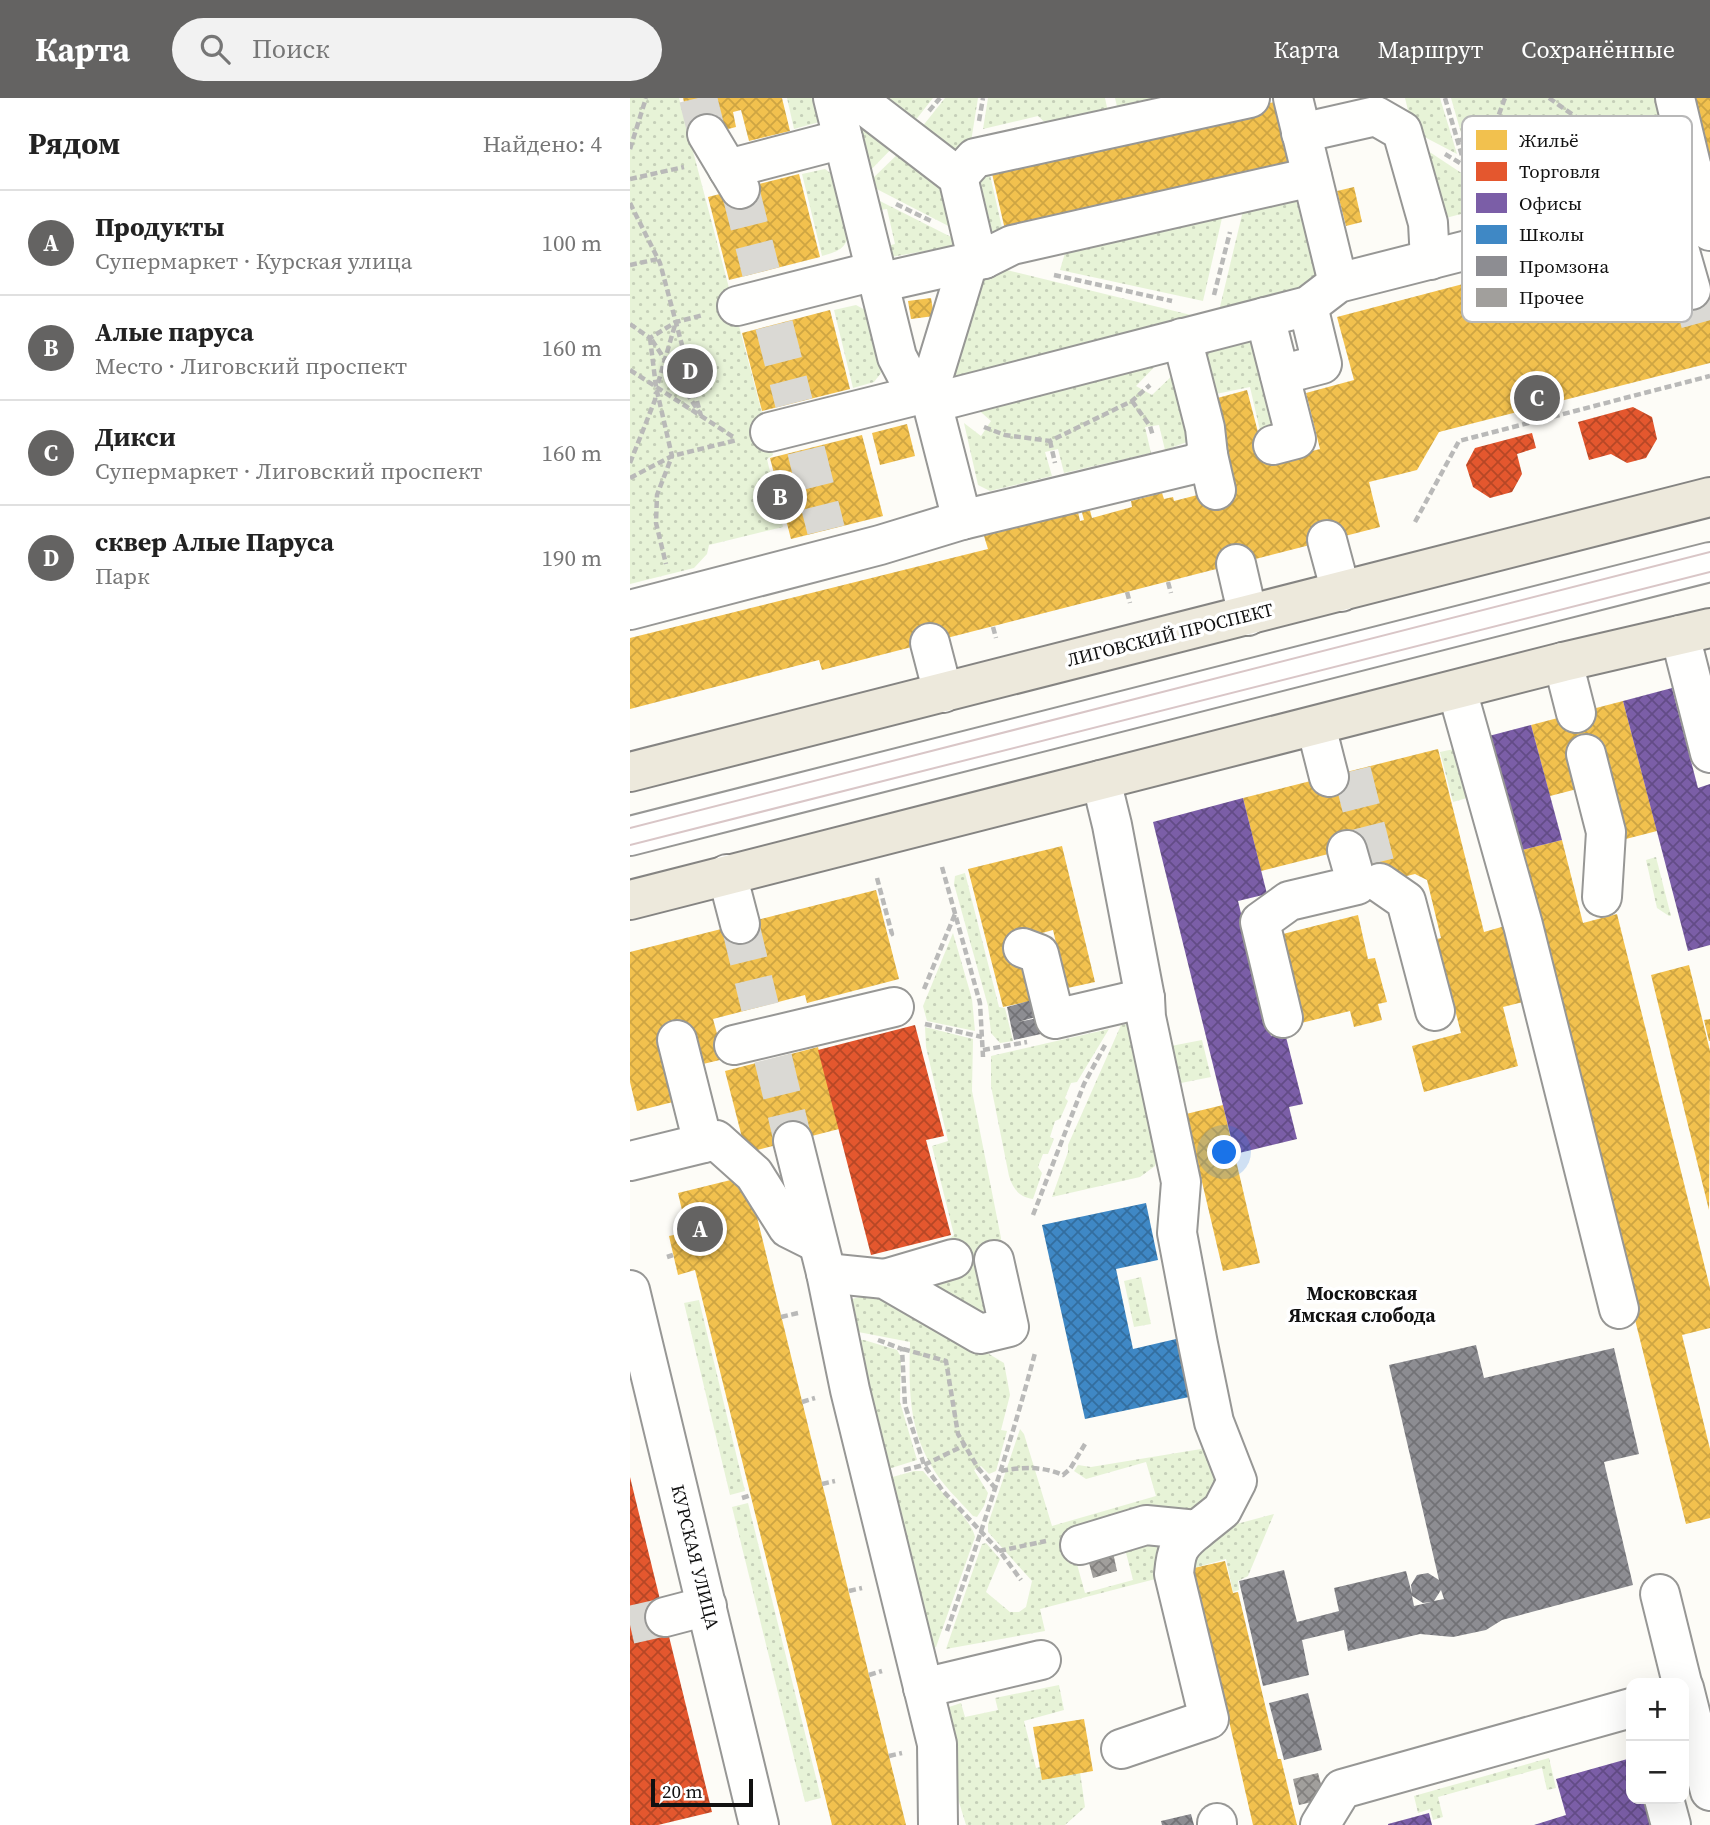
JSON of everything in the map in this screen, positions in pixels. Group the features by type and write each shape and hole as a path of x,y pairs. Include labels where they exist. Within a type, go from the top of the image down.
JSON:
{"main road":[{"name":"ЛИГОВСКИЙ ПРОСПЕКТ","path":"630,772 1710,497"},
{"path":"630,900 1101,780 1330,757 1457,690 1695,631"}],"street":[{"path":"833,98 897,357 906,376 934,398"},
{"path":"855,98 958,177 975,255 935,371 934,398 962,520"},
{"path":"958,177 975,158 1250,98"},
{"path":"1675,98 1679,116"},
{"path":"1338,282 1297,116 1376,116 1402,131 1428,223 1430,260"},
{"path":"724,162 843,139"},
{"path":"1692,169 1708,218"},
{"path":"760,300 975,255 1312,177"},
{"path":"781,430 934,398 1183,330 1265,317 1308,306 1338,282 1462,252"},
{"path":"1280,374 1322,364 1308,306"},
{"path":"1265,317 1280,374 1291,446"},
{"path":"630,610 674,599 830,544 908,553 962,520 1194,464 1212,472 1183,330"},
{"path":"1327,540 1341,592"},
{"path":"630,836 1710,562"},
{"path":"1236,564 1248,616"},
{"path":"1695,631 1710,753"},
{"path":"930,643 943,693"},
{"path":"1563,662 1576,713"},
{"path":"1457,690 1522,925 1619,1309"},
{"path":"1587,754 1606,832 1602,897"},
{"path":"1101,780 1112,825 1134,1001 1146,1017 1181,1182 1177,1233 1193,1320 1214,1422 1237,1480 1222,1510 1181,1543 1175,1557 1174,1574 1209,1719 1121,1749"},
{"path":"1283,1018 1260,922 1289,901 1357,885 1347,849"},
{"path":"727,874 740,924"},
{"path":"1380,883 1406,901 1435,1011"},
{"path":"1023,948 1039,954 1055,1019 1134,1001"},
{"path":"758,1037 912,1006"},
{"path":"677,1040 703,1143"},
{"path":"630,1161 716,1140 754,1174 788,1228 822,1258 885,1279 981,1334 1009,1327 994,1260"},
{"path":"793,1140 872,1480 927,1687 937,1744 938,1825"},
{"path":"885,1279 953,1259"},
{"name":"КУРСКАЯ УЛИЦА","path":"632,1305 760,1825"},
{"path":"1080,1545 1146,1525 1197,1530"},
{"path":"1660,1594 1681,1678"},
{"path":"665,1617 707,1606"},
{"path":"927,1687 975,1689 1041,1660"},
{"path":"1320,1825 1342,1789 1626,1709"},
{"path":"1689,1709 1710,1791"},
{"path":"1665,1804 1671,1825"}],"path":[{"path":"630,149 646,98"},
{"path":"1445,98 1462,155"},
{"path":"1498,116 1505,98"},
{"path":"1549,98 1575,116"},
{"path":"1458,141 1462,140"},
{"path":"630,179 724,162"},
{"path":"854,188 860,187 975,255"},
{"path":"1213,297 1239,194"},
{"path":"630,203 658,259 701,415"},
{"path":"630,265 658,259"},
{"path":"934,398 986,429 1005,435 1050,441 1132,401 1145,391 1183,330 1049,274"},
{"path":"650,338 676,322 760,300"},
{"path":"630,463 655,400 656,387 676,322"},
{"path":"630,324 650,338 701,415"},
{"path":"650,338 656,387 672,456 657,495 656,523 674,599"},
{"path":"630,370 701,415 781,430"},
{"path":"1415,522 1459,441 1710,376"},
{"path":"630,478 672,456 781,430"},
{"path":"1168,582 1171,593"},
{"path":"1127,592 1130,603"},
{"path":"993,627 996,638"},
{"path":"942,867 980,1003 983,1057"},
{"path":"877,878 891,934 888,935"},
{"path":"955,914 912,1006 925,1024 982,1037"},
{"path":"1033,1215 1084,1084 1114,1028 1134,1001"},
{"path":"667,1257 673,1255"},
{"path":"836,1333 874,1339 946,1361 958,1434 984,1476 995,1488"},
{"path":"902,1349 905,1405 924,1465 943,1491 999,1551 1021,1580"},
{"path":"927,1687 982,1533 1016,1424 1035,1351"},
{"path":"1000,1471 1023,1467 1050,1469 1063,1475 1070,1469 1085,1444"},
{"path":"872,1480 924,1465 965,1445"},
{"path":"742,1498 751,1496"},
{"path":"999,1551 1045,1541 1080,1545"}],"green space":[{"path":"630,98 679,98 773,455 767,459 783,527 709,545 707,554 694,568 630,584"},
{"path":"787,98 824,98 823,121 794,129"},
{"path":"868,98 933,98 907,131"},
{"path":"945,98 978,98 970,148 949,153 914,137"},
{"path":"988,98 1105,98 1109,117 1052,129 1038,116 983,129"},
{"path":"1115,98 1206,98 1119,115"},
{"path":"1405,98 1440,98 1457,154 1413,131"},
{"path":"1451,98 1657,98 1661,116 1462,116 1462,136"},
{"path":"857,118 899,141 863,178"},
{"path":"906,146 951,182 962,233 867,184"},
{"path":"1422,147 1462,173 1462,214 1438,220"},
{"path":"988,166 1003,232 993,235 977,169"},
{"path":"825,169 833,175 848,232 843,246 822,256 802,174"},
{"path":"1299,184 1319,275 1304,287 1219,311 1246,198"},
{"path":"868,195 965,244 891,257 883,247 895,244 887,209 873,211"},
{"path":"1225,205 1203,301 1060,270 1067,246"},
{"path":"994,267 1195,316 963,378 952,373 978,278"},
{"path":"856,305 867,311 881,373 874,382 853,388 834,310"},
{"path":"1245,341 1252,342 1276,432 1261,435 1250,387 1211,395 1204,351"},
{"path":"1162,359 1136,386 1152,395 1177,371 1191,423 1187,442 1165,450 1159,425 1145,427 1151,453 1064,473 1058,449 1045,452 1052,476 990,491 978,485 964,423 981,436 991,421 974,406"},
{"path":"1454,749 1467,798 1453,802 1440,752"},
{"path":"1656,857 1671,916 1657,908 1646,860"},
{"path":"965,873 999,1007 1005,1008 1013,1041 1000,1043 991,1033 988,1006 954,884 955,876"},
{"path":"953,933 972,999 975,1031 927,1021 923,1006"},
{"path":"1128,1024 1158,1157 1155,1166 1140,1177 1052,1197 1068,1145 1121,1025"},
{"path":"925,1027 973,1039 972,1091 1001,1238 993,1309 967,1314 912,1281 955,1269 949,1239 954,1235 932,1146 948,1141 926,1047"},
{"path":"1109,1029 1077,1082 1071,1083 1065,1098 1068,1101 1060,1119 1055,1121 1050,1137 1054,1139 1048,1154 1043,1154 1038,1167 1042,1173 1033,1199 1020,1194 1009,1176 991,1086 991,1056"},
{"path":"1202,1040 1211,1077 1181,1083 1171,1046"},
{"path":"1141,1277 1151,1324 1134,1327 1124,1281"},
{"path":"883,1290 1004,1363 1010,1395 1001,1430 1007,1431 996,1471 989,1474 981,1466 974,1470 988,1493 977,1517 973,1516 945,1485 923,1450 911,1405 910,1342 848,1330 849,1300"},
{"path":"699,1300 745,1491 730,1495 684,1303"},
{"path":"849,1339 864,1340 897,1350 901,1357 900,1402 917,1460 885,1470"},
{"path":"1020,1429 1024,1434 1052,1526 1156,1496 1146,1462 1086,1479 1074,1471 1078,1465 1091,1467 1201,1449 1209,1451 1222,1481 1194,1513 1070,1539 1085,1593 1133,1580 1124,1545 1164,1538 1163,1577 1040,1609 1045,1631 946,1649 982,1544 986,1543 1000,1559 986,1592 1010,1612 1019,1612 1026,1607 1032,1581 988,1532 988,1524"},
{"path":"923,1471 960,1512 975,1537 936,1647 930,1648 889,1478"},
{"path":"748,1503 821,1798 805,1802 732,1507"},
{"path":"1274,1514 1248,1576 1238,1581 1239,1590 1233,1592 1226,1559 1187,1570 1218,1529"},
{"path":"1059,1685 1064,1710 1024,1721 1036,1768 1078,1758 1085,1807 1065,1825 966,1825 956,1792 958,1782 940,1710 961,1703 965,1717 998,1710 995,1698"},
{"path":"1549,1758 1556,1788 1547,1790 1542,1768 1438,1797 1443,1817 1433,1820 1430,1809 1418,1813 1414,1796"}],"building: Жильё":[{"path":"683,98 782,98 790,131 749,141 741,110 733,112 736,127 693,138"},
{"path":"1692,98 1710,98 1710,174"},
{"path":"1279,101 1294,170 1006,234 990,165"},
{"path":"799,174 820,257 729,280 708,197"},
{"path":"1354,187 1362,222 1346,226 1337,191"},
{"path":"1462,284 1462,322 1692,322 1692,290 1710,285 1710,363 1439,432 1417,470 1369,482 1380,527 822,670 819,660 630,709 630,638 988,549 984,536 1078,512 1080,521 1084,520 1080,505 1088,503 1092,518 1132,507 1131,501 1162,493 1164,499 1173,497 1174,501 1225,488 1210,400 1247,390 1266,463 1320,449 1306,393 1354,380 1337,317"},
{"path":"931,298 934,316 911,319 908,301"},
{"path":"830,310 850,389 762,411 742,333"},
{"path":"907,424 915,456 880,465 872,433"},
{"path":"862,435 883,516 791,539 770,458"},
{"path":"1623,701 1657,831 1618,841 1581,788 1550,796 1531,725"},
{"path":"1438,749 1484,932 1512,924 1531,1000 1503,1007 1518,1066 1424,1092 1412,1046 1461,1033 1437,939 1441,938 1427,880 1415,874 1369,885 1360,846 1261,871 1243,798"},
{"path":"1562,840 1583,923 1617,914 1710,1288 1710,1328 1682,1335 1710,1449 1710,1518 1686,1524 1518,851"},
{"path":"1062,846 1095,982 1063,989 1058,969 1062,968 1053,930 1016,940 1035,1000 1003,1007 968,869"},
{"path":"876,890 899,979 807,1003 805,995 713,1019 724,1059 703,1064 695,1030 661,1039 677,1101 637,1111 630,1082 630,952"},
{"path":"1358,915 1368,959 1375,958 1387,1002 1378,1004 1382,1020 1354,1027 1350,1011 1297,1024 1275,936"},
{"path":"1689,965 1710,1051 1709,1210 1651,975"},
{"path":"1710,1019 1710,1041 1709,1041 1704,1020"},
{"path":"818,1047 839,1129 746,1153 725,1071"},
{"path":"1223,1105 1260,1263 1223,1271 1186,1114"},
{"path":"747,1176 906,1825 832,1825 695,1270 678,1275 669,1236 687,1232 678,1193"},
{"path":"1225,1561 1233,1593 1238,1592 1278,1759 1281,1759 1297,1825 1253,1825 1201,1599 1193,1600 1185,1570"},
{"path":"1084,1719 1093,1771 1042,1780 1033,1727"}],"building: Торговля":[{"path":"1633,407 1652,417 1657,439 1646,458 1627,463 1611,454 1589,460 1578,422"},
{"path":"1532,433 1536,448 1517,454 1522,474 1512,492 1490,498 1473,487 1466,465 1475,448"},
{"path":"915,1025 944,1136 926,1140 951,1235 871,1255 818,1050"},
{"path":"630,1477 712,1812 658,1825 630,1825"}],"building: Офисы":[{"path":"1672,688 1698,788 1710,784 1710,945 1688,951 1623,701"},
{"path":"1531,725 1562,840 1518,851 1485,737"},
{"path":"1243,798 1267,894 1238,901 1271,1036 1285,1033 1303,1104 1289,1107 1297,1139 1235,1154 1153,822"},
{"path":"1626,1759 1626,1804 1647,1804 1653,1825 1534,1825 1566,1815 1556,1779"},
{"path":"1429,1813 1432,1825 1388,1825 1388,1824"}],"building: Школы":[{"path":"1146,1203 1158,1260 1116,1269 1133,1349 1176,1339 1189,1397 1085,1419 1042,1225"}],"building: Промзона":[{"path":"1032,1000 1036,1017 1018,1022 1038,1018 1041,1034 1014,1040 1007,1007"},
{"path":"1476,1345 1484,1378 1614,1348 1639,1454 1604,1462 1633,1585 1502,1620 1486,1630 1453,1637 1420,1634 1348,1651 1344,1630 1302,1640 1309,1675 1263,1686 1239,1581 1284,1570 1297,1622 1339,1611 1334,1588 1406,1571 1412,1594 1411,1585 1417,1575 1428,1573 1439,1580 1389,1365","holes":["1441,1590 1444,1599 1434,1601","1412,1596 1423,1603 1431,1602 1414,1606"]},
{"path":"1308,1693 1322,1750 1284,1760 1269,1703"},
{"path":"1191,1814 1194,1825 1162,1825 1161,1821"}],"building: Прочее":[{"path":"1112,1548 1117,1571 1093,1578 1087,1555"},
{"path":"1318,1773 1325,1799 1299,1805 1293,1779"}],"tunnel":[{"path":"698,98 707,134"},
{"path":"740,189 761,272"},
{"path":"1692,294 1700,323"},
{"path":"774,325 794,403"},
{"path":"806,450 826,530"},
{"path":"1352,771 1380,883"},
{"path":"740,924 760,1007"},
{"path":"773,1058 793,1141"},
{"path":"630,1625 665,1617"}],"tram line":[{"path":"630,828 1710,552"},
{"path":"630,845 1710,572"}],"place":[{"name":"сквер Алые Паруса","path":"690,371"},
{"name":"Дикси","path":"1537,398"},
{"name":"Алые паруса","path":"780,497"},
{"name":"Продукты","path":"700,1229"}],"district":[{"name":"Московская Ямская слобода","path":"1362,1304"}]}
